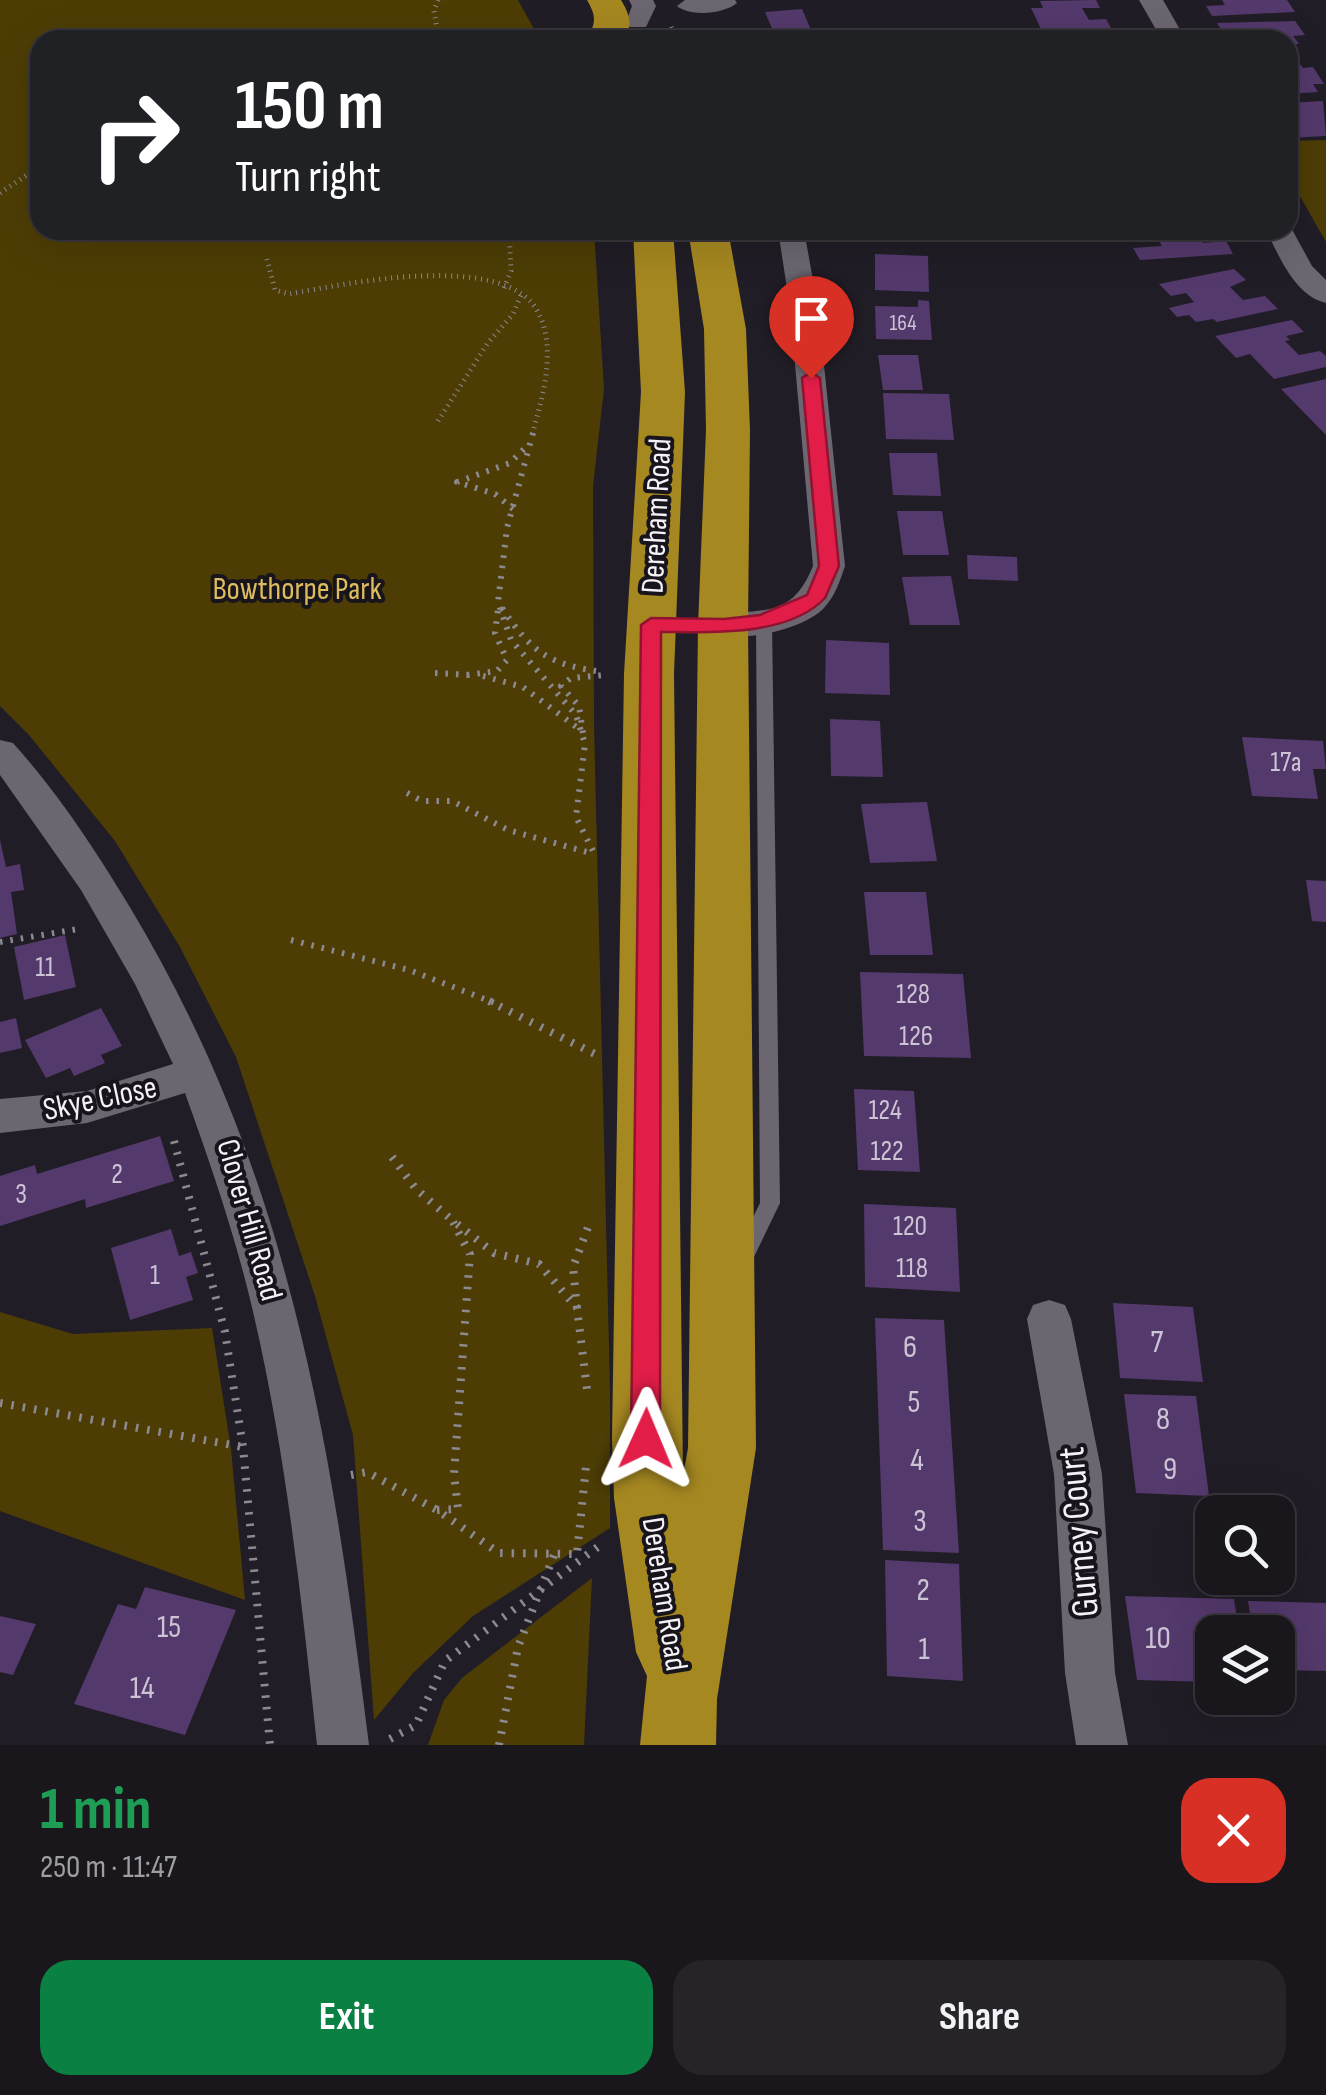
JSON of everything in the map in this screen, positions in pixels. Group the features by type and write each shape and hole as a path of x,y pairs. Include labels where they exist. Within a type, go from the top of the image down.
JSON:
{"highway":[{"path":"580,0 596,30"},
{"path":"604,0 614,23 612,30"},
{"name":"Dereham Road","path":"654,240 663,392 651,625 649,1498 679,1722"},
{"name":"Dereham Road","path":"679,1722 722,1448 744,623 724,328 710,240"},
{"path":"651,625 744,623"}],"street":[{"path":"1151,0 1168,30"},
{"path":"698,30 687,3 725,3"},
{"path":"744,623 815,598 829,566 804,308 793,240"},
{"path":"1284,240 1300,270 1326,295"},
{"name":"Clover Hill Road","path":"0,752 28,781 116,912 153,977 223,1130 248,1206 284,1342 359,1744"},
{"name":"Skye Close","path":"0,1116 87,1107 154,1090 197,1073"},
{"name":"Gurney Court","path":"1049,1320 1078,1474 1090,1673 1102,1745"}],"path":[{"path":"437,30 434,11 438,0"},
{"path":"0,193 30,173"},
{"path":"504,288 511,271 509,240"},
{"path":"266,259 276,290 289,294 403,277 451,276 483,280 520,295 540,316 546,344 539,409 513,510 495,633 507,660 497,671 467,675"},
{"path":"438,421 487,344 513,314 520,295"},
{"path":"513,510 505,499 488,490 457,482 510,462 526,448"},
{"path":"498,603 507,636 561,695 584,733"},
{"path":"498,603 522,638 546,661 615,674 572,678 561,686 579,702 584,733 583,776 576,819 601,872"},
{"path":"436,673 500,677 528,688 584,733"},
{"path":"407,793 422,800 452,801 508,830 595,854"},
{"path":"0,942 77,930 116,912"},
{"path":"291,940 378,961 548,1026 606,1060 626,1082 632,1100 647,1100"},
{"path":"154,1090 172,1134 226,1332 243,1447 270,1745"},
{"path":"392,1157 416,1188 452,1220 494,1253 539,1264 577,1308"},
{"path":"587,1410 573,1266 592,1217"},
{"path":"437,1510 458,1510 454,1474 470,1254 452,1220"},
{"path":"0,1403 158,1428 243,1447"},
{"path":"580,1558 586,1450"},
{"path":"311,1483 367,1472 437,1510 499,1552 580,1558"},
{"path":"359,1744 416,1725 445,1661 531,1601 649,1498"},
{"path":"499,1745 503,1711 531,1601 554,1555"}],"green space":[{"name":"Bowthorpe Park","path":"0,0 518,0 534,30 30,30 30,240 595,240 604,389 593,486 594,724 610,1528 473,1616 413,1673 374,1720 353,1435 315,1296 236,1057 180,947 115,841 29,735 0,706"},
{"path":"1326,140 1326,242 1298,193 1298,141"},
{"path":"0,1312 73,1334 212,1328 231,1449 245,1600 0,1511"},
{"path":"592,1578 584,1745 428,1745 444,1700 462,1678"}],"building":[{"path":"1096,0 1100,8 1082,8 1089,20 1106,19 1111,28 1042,30 1031,8 1043,8 1040,1"},
{"path":"1222,0 1287,0 1295,12 1212,16 1206,6 1225,5"},
{"path":"802,9 811,30 773,30 765,12"},
{"path":"1295,21 1305,35 1298,36 1298,30 1221,30 1217,23"},
{"path":"1298,62 1303,68 1313,67 1324,84 1313,84 1318,92 1298,93"},
{"path":"1323,101 1326,136 1298,137 1298,102"},
{"path":"1159,240 1226,241 1233,254 1140,260 1133,248 1162,246"},
{"path":"875,254 928,256 929,292 875,290"},
{"path":"1234,269 1246,280 1230,287 1243,300 1265,296 1278,309 1217,322 1196,322 1189,315 1177,317 1169,308 1194,302 1186,293 1171,296 1159,284"},
{"path":"918,300 929,301 932,340 876,339 875,306 918,307"},
{"path":"1292,320 1304,332 1286,336 1290,340 1285,341 1299,355 1320,351 1326,356 1326,367 1274,379 1250,354 1236,358 1215,336"},
{"path":"878,355 918,355 923,390 883,390"},
{"path":"1326,379 1326,435 1281,389"},
{"path":"883,393 949,394 954,440 886,439"},
{"path":"889,453 937,453 941,496 893,495"},
{"path":"897,511 942,511 949,555 903,555"},
{"path":"967,555 1017,557 1018,581 968,579"},
{"path":"951,576 960,625 910,625 902,577"},
{"path":"826,640 889,643 890,695 825,693"},
{"path":"830,719 880,721 883,777 831,776"},
{"path":"1242,737 1323,741 1326,769 1313,769 1318,799 1252,796"},
{"path":"927,802 937,861 870,863 861,804"},
{"path":"0,840 6,867 20,864 24,890 11,892 17,934 0,938"},
{"path":"1306,880 1326,881 1326,922 1312,921"},
{"path":"864,892 926,892 933,955 870,955"},
{"path":"65,935 76,987 24,1000 14,947"},
{"path":"860,972 963,974 971,1058 864,1056"},
{"path":"101,1008 122,1046 101,1055 105,1063 74,1076 70,1068 46,1078 25,1040"},
{"path":"16,1018 22,1048 0,1053 0,1022"},
{"path":"854,1089 914,1091 920,1172 858,1170"},
{"path":"160,1136 174,1181 86,1208 85,1199 0,1226 0,1176 35,1165 37,1174"},
{"path":"864,1204 956,1208 960,1292 865,1287"},
{"path":"171,1229 179,1256 191,1252 198,1273 186,1277 193,1300 130,1320 111,1248"},
{"path":"1113,1303 1193,1307 1203,1382 1120,1378"},
{"path":"875,1318 944,1320 959,1553 883,1550"},
{"path":"1124,1394 1196,1396 1209,1495 1136,1493"},
{"path":"885,1560 959,1564 963,1681 887,1676"},
{"path":"145,1587 236,1610 185,1735 74,1704 118,1604 136,1609"},
{"path":"1125,1596 1234,1599 1236,1615 1195,1615 1195,1682 1137,1680"},
{"path":"1248,1601 1326,1603 1326,1671 1295,1670 1295,1615 1250,1615"},
{"path":"0,1616 36,1624 13,1675 0,1672"}],"route":[{"path":"646,1439 651,625 724,626 764,621 815,598 829,566 811,378"}]}
